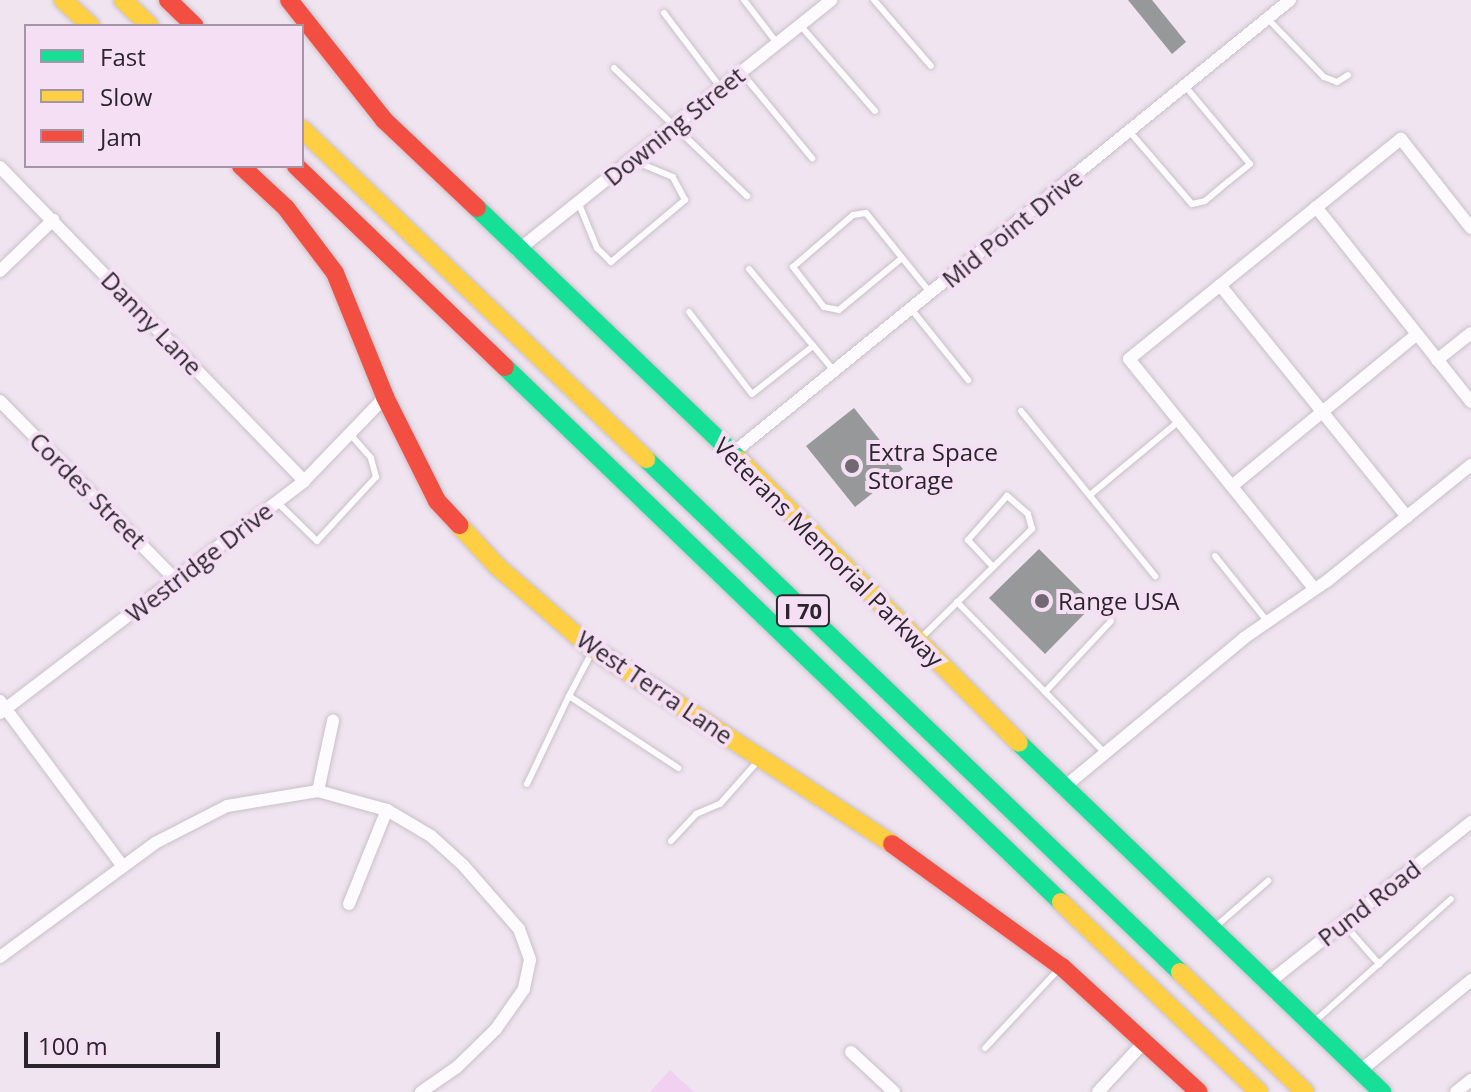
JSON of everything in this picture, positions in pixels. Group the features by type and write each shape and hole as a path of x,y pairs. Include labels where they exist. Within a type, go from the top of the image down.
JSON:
{"main road":[{"path":"63,0 89,24"},
{"path":"123,0 148,24"},
{"path":"168,0 193,24"},
{"name":"Veterans Memorial Parkway","path":"289,0 384,120 517,251 733,453 1063,788 1382,1092"},
{"name":"I 70","path":"304,131 1305,1092"},
{"name":"West Terra Lane","path":"243,168 286,208 335,273 385,397 437,501 498,567 593,649 908,855 1062,967 1199,1092"},
{"name":"I 70","path":"298,168 1259,1092"}],"street":[{"name":"Downing Street","path":"517,251 831,0"},
{"name":"Mid Point Drive","path":"733,453 1290,0"},
{"path":"1313,587 1129,359 1401,139 1471,228"},
{"name":"Danny Lane","path":"0,167 304,481"},
{"path":"1316,207 1471,402"},
{"path":"0,271 53,220"},
{"path":"1220,285 1407,517"},
{"path":"1437,360 1471,333"},
{"path":"1232,486 1417,334"},
{"name":"Westridge Drive","path":"2,707 176,580 304,481 385,397"},
{"name":"Cordes Street","path":"0,401 176,580"},
{"path":"1063,788 1267,621 1407,517 1471,465"},
{"path":"2,707 122,865"},
{"path":"318,791 333,721"},
{"path":"0,957 122,865 188,822 227,806 318,791 387,810 431,836 472,875 519,929 530,960 524,989 496,1029 457,1067 421,1092"},
{"path":"349,904 387,810"},
{"name":"Pund Road","path":"1268,983 1471,822"},
{"path":"1360,1071 1471,980"},
{"path":"1098,1092 1145,1041"},
{"path":"851,1052 894,1092"},
{"path":"1456,1092 1471,1080"}],"lane":[{"path":"744,0 777,43"},
{"path":"874,0 931,66"},
{"path":"664,13 721,88"},
{"path":"1267,18 1324,77 1337,82 1348,75"},
{"path":"800,25 875,111"},
{"path":"614,68 747,196"},
{"path":"741,72 812,158"},
{"path":"1129,131 1192,204 1205,201 1250,164 1185,86"},
{"path":"579,204 597,248 611,262 685,200 673,177 632,160"},
{"path":"902,258 839,310 824,307 793,267 853,215 866,213 932,294"},
{"path":"749,269 835,372"},
{"path":"912,310 968,380"},
{"path":"689,312 752,394 813,346"},
{"path":"1021,411 1155,576"},
{"path":"1090,495 1179,421"},
{"path":"277,502 317,541 376,477 371,458 350,434"},
{"path":"918,641 1032,529 1028,514 1007,496 968,540 993,567"},
{"path":"1215,556 1267,621"},
{"path":"957,602 1105,753"},
{"path":"1045,692 1111,621"},
{"path":"527,784 593,649"},
{"path":"569,696 678,768"},
{"path":"671,841 696,814 720,804 761,758"},
{"path":"1211,930 1268,881"},
{"path":"1311,1025 1451,899"},
{"path":"1343,923 1379,964"},
{"path":"985,1048 1062,967"}],"shaded area":[{"path":"670,1070 694,1092 650,1092"}],"building":[{"path":"1128,0 1152,0 1186,42 1172,54"},
{"path":"854,408 903,469 855,507 806,446"},
{"name":"Range USA","path":"1039,549 1094,604 1045,654 989,598"}],"traffic: fast":[{"path":"477,208 740,460"},
{"path":"505,367 1061,902"},
{"path":"646,459 1180,972"},
{"path":"1019,743 1382,1092"}],"traffic: slow":[{"path":"63,0 89,24"},
{"path":"123,0 148,24"},
{"path":"304,131 646,459"},
{"path":"740,460 1019,743"},
{"path":"459,525 498,567 590,647 892,844"},
{"path":"1061,902 1259,1092"},
{"path":"1180,972 1305,1092"}],"traffic: jam":[{"path":"168,0 193,24"},
{"path":"289,0 384,120 477,208"},
{"path":"243,168 286,208 335,273 385,397 437,501 459,525"},
{"path":"298,168 505,367"},
{"path":"892,844 1062,967 1199,1092"}],"place":[{"name":"Extra Space Storage","path":"852,466"},
{"name":"Range USA","path":"1042,601"}]}
